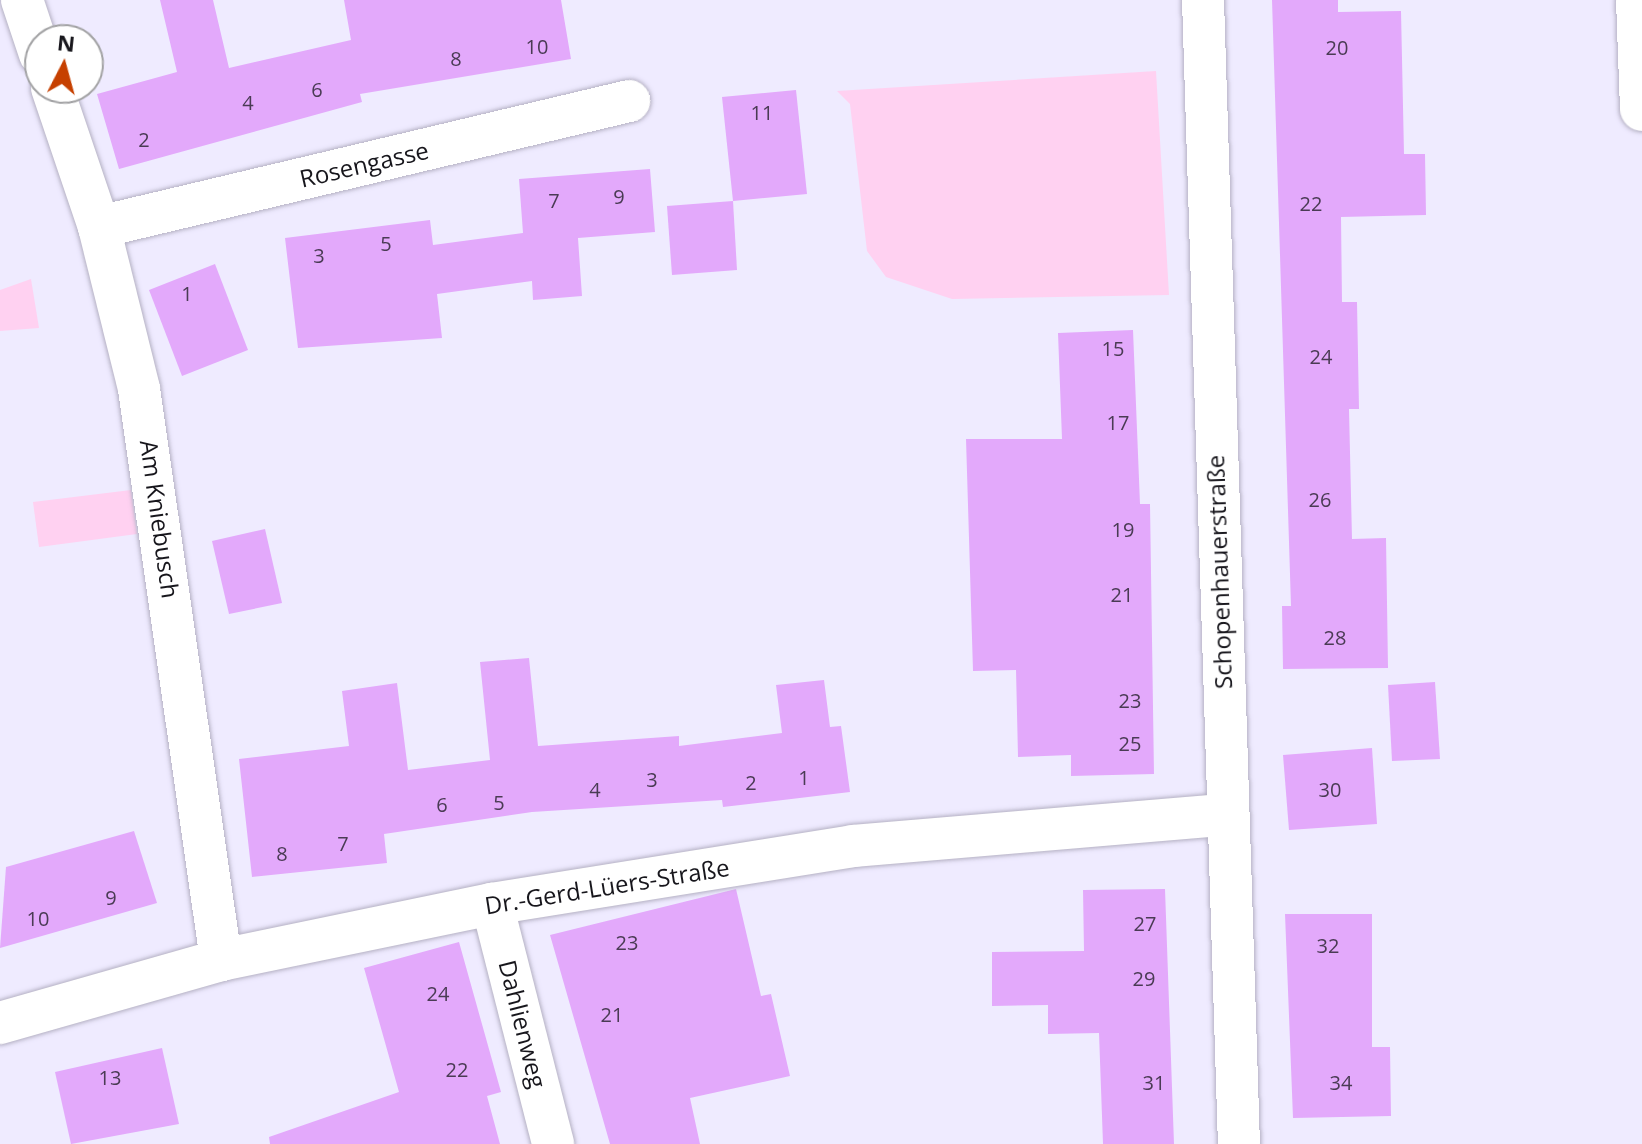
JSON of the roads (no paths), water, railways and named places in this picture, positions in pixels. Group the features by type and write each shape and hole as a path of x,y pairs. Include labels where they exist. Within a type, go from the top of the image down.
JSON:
{"street":[{"path":"22,0 30,24"},
{"name":"Schopenhauerstraße","path":"1203,0 1226,815 1239,1144"},
{"path":"1638,0 1642,109"},
{"name":"Rosengasse","path":"99,227 629,101"},
{"name":"Am Kniebusch","path":"57,104 99,227 155,471 221,960"},
{"name":"Dr.-Gerd-Lüers-Straße","path":"0,1023 221,960 492,904 853,846 1226,815"},
{"name":"Dahlienweg","path":"492,904 553,1144"}]}
